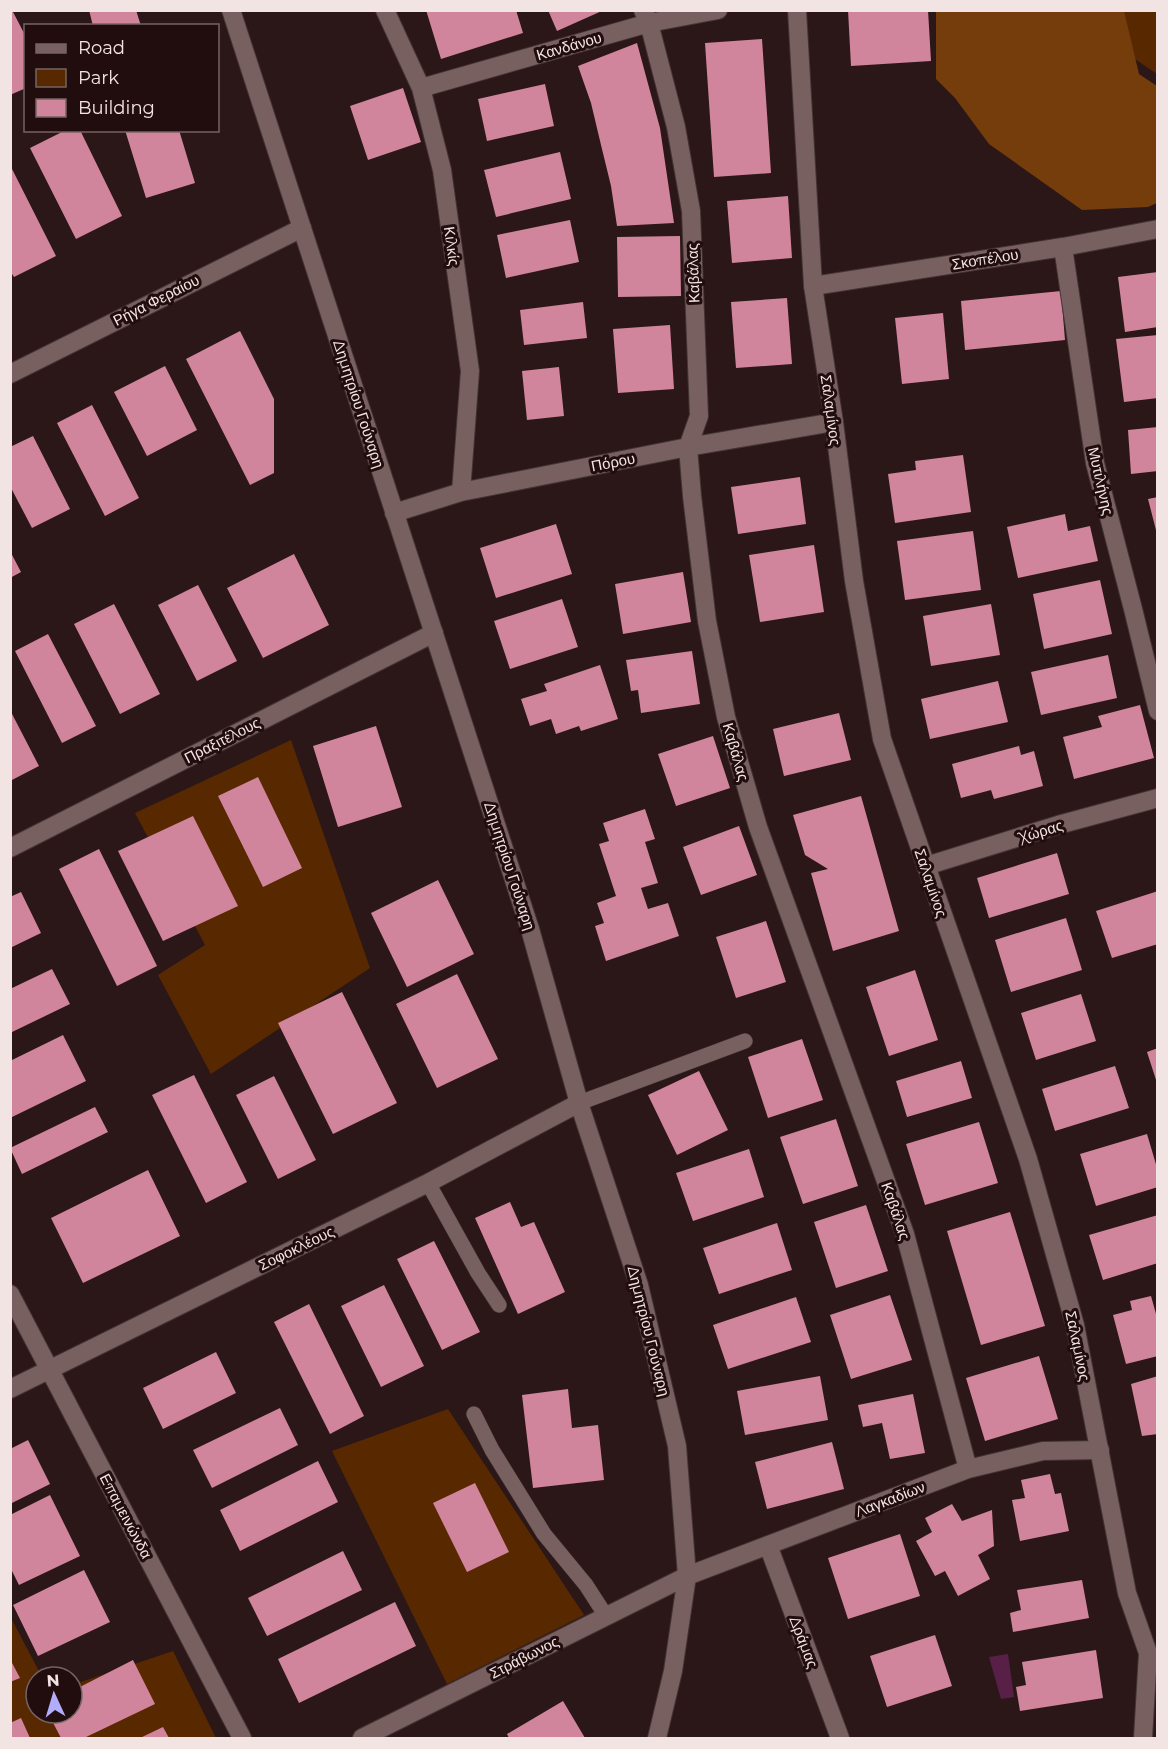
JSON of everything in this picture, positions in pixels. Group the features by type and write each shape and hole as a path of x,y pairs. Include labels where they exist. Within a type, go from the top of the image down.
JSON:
{"street":[{"name":"Δημητρίου Γούναρη","path":"231,10 530,929 579,1103 639,1285 677,1446 687,1576 673,1671 657,1738"},
{"name":"Κιλκίς","path":"385,10 421,88 442,171 470,371 461,492"},
{"name":"Κανδάνου","path":"421,88 646,17 718,10"},
{"name":"Σαλαμίνος","path":"797,10 813,286 834,422 854,581 882,739 1028,1160 1075,1325 1127,1593 1148,1653 1143,1738"},
{"name":"Καβάλας","path":"646,17 676,127 691,211 699,416 688,447 706,621 726,717 758,827 905,1234 968,1469"},
{"name":"Ρήγα Φεραίου","path":"10,374 302,228"},
{"name":"Σκοπέλου","path":"813,286 1063,247 1158,229"},
{"name":"Μυτιλήνης","path":"1063,247 1095,463 1158,711"},
{"name":"Πόρου","path":"394,513 461,492 688,447 834,422"},
{"name":"Πραξιτέλους","path":"10,848 434,633"},
{"name":"Χώρας","path":"926,866 1058,825 1158,798"},
{"name":"Σοφοκλέους","path":"10,1389 428,1183 579,1103"},
{"name":"Επαμεινώνδα","path":"10,1294 242,1738"},
{"name":"Λαγκαδίων","path":"687,1576 968,1469 1043,1451 1100,1450"},
{"name":"Δράμας","path":"768,1545 840,1738"},
{"name":"Στράβωνος","path":"362,1738 687,1576"},
{"path":"1148,1653 1158,1635"}],"lane":[{"path":"579,1103 745,1041"},
{"path":"428,1183 478,1273 499,1305"},
{"path":"474,1414 492,1450 544,1534 586,1585 606,1616"}],"green space":[{"path":"1123,11 1157,11 1157,74 1126,53"},
{"path":"291,740 370,968 211,1074 158,975 205,945 135,813"},
{"path":"448,1409 584,1615 447,1684 332,1451"},
{"path":"10,1616 36,1665 24,1665 24,1725 84,1725 84,1681 173,1651 216,1738 11,1738"}],"shaded area":[{"path":"936,11 1124,11 1139,74 1157,86 1157,203 1148,207 1082,210 989,144 955,98 936,79"},
{"path":"1008,1654 1014,1697 1001,1699 989,1657"}],"building":[{"path":"10,10 12,10 24,33 24,89 10,95"},
{"path":"89,10 136,10 140,24 92,24"},
{"path":"426,10 516,10 523,33 441,59"},
{"path":"548,10 604,10 557,31"},
{"path":"848,10 928,10 931,61 851,66"},
{"path":"762,39 771,173 714,177 705,43"},
{"path":"637,43 660,128 674,223 617,226 611,186 591,103 578,66"},
{"path":"545,84 554,126 487,141 478,99"},
{"path":"403,88 421,142 368,160 350,106"},
{"path":"62,132 81,132 122,216 76,239 30,148"},
{"path":"126,132 180,132 195,183 146,198"},
{"path":"560,152 571,199 496,217 484,170"},
{"path":"10,165 56,256 14,277 10,271"},
{"path":"788,196 792,258 732,263 727,201"},
{"path":"570,220 579,262 506,278 497,235"},
{"path":"680,236 681,296 618,297 617,237"},
{"path":"1158,272 1158,327 1125,332 1118,277"},
{"path":"1061,291 1065,340 965,350 961,301"},
{"path":"787,298 792,364 736,368 731,302"},
{"path":"583,302 587,338 524,345 520,310"},
{"path":"943,313 949,379 902,384 895,318"},
{"path":"670,325 674,389 618,393 613,329"},
{"path":"240,331 274,399 274,473 250,485 186,359"},
{"path":"1158,335 1158,398 1124,402 1116,339"},
{"path":"165,366 197,430 147,456 114,392"},
{"path":"559,367 564,416 527,420 522,371"},
{"path":"92,405 139,498 105,516 57,423"},
{"path":"1158,427 1158,471 1131,474 1128,430"},
{"path":"33,436 70,509 32,528 10,486 10,447"},
{"path":"963,455 971,512 895,523 888,474 916,470 915,461"},
{"path":"800,477 806,524 738,534 731,487"},
{"path":"1158,497 1158,534 1157,534 1148,499"},
{"path":"1065,514 1068,531 1090,526 1098,561 1018,578 1007,527"},
{"path":"556,524 572,574 496,598 480,548"},
{"path":"973,531 981,590 905,600 897,541"},
{"path":"814,545 824,612 760,622 749,555"},
{"path":"10,551 21,572 10,578"},
{"path":"294,554 329,625 263,658 227,588"},
{"path":"683,572 691,622 623,634 615,584"},
{"path":"1100,580 1112,634 1044,649 1033,594"},
{"path":"198,585 237,661 197,681 158,605"},
{"path":"562,599 578,647 510,669 494,621"},
{"path":"114,604 160,694 120,714 74,624"},
{"path":"991,604 1000,655 931,666 923,616"},
{"path":"48,634 96,726 62,743 15,651"},
{"path":"692,651 700,704 641,713 638,690 631,691 626,660"},
{"path":"1108,655 1117,698 1041,715 1031,672"},
{"path":"600,665 618,719 581,731 579,726 556,734 551,719 530,726 521,699 547,691 544,684"},
{"path":"998,681 1008,722 930,739 921,699"},
{"path":"1140,705 1154,758 1074,779 1063,737 1102,727 1098,716"},
{"path":"10,710 39,766 10,781"},
{"path":"839,713 851,760 784,776 773,729"},
{"path":"376,726 402,807 338,827 313,746"},
{"path":"713,736 730,788 676,806 658,754"},
{"path":"1019,746 1021,755 1034,751 1043,786 994,799 991,790 961,798 952,764"},
{"path":"258,777 302,868 263,887 218,796"},
{"path":"861,796 899,931 833,951 811,873 828,869 805,855 793,815"},
{"path":"645,809 655,839 645,842 658,883 641,888 648,909 668,903 679,936 606,961 595,926 604,923 597,903 616,896 599,844 609,841 603,823"},
{"path":"193,816 238,906 163,941 118,851"},
{"path":"739,826 757,875 701,895 683,847"},
{"path":"99,849 157,966 117,986 59,869"},
{"path":"1057,853 1069,894 989,918 977,878"},
{"path":"438,880 474,954 407,987 371,913"},
{"path":"1158,891 1158,944 1112,958 1096,911"},
{"path":"21,892 41,933 10,948 10,897"},
{"path":"1066,918 1082,970 1011,992 995,940"},
{"path":"766,921 786,982 736,998 716,937"},
{"path":"52,969 70,1004 10,1033 10,989"},
{"path":"915,970 938,1040 889,1056 866,987"},
{"path":"457,974 498,1059 437,1088 396,1004"},
{"path":"342,992 397,1103 333,1134 278,1023"},
{"path":"1081,994 1096,1041 1036,1060 1021,1013"},
{"path":"63,1035 86,1081 10,1118 10,1061"},
{"path":"802,1039 823,1100 768,1118 748,1057"},
{"path":"1158,1048 1158,1083 1157,1083 1147,1052"},
{"path":"961,1061 972,1098 907,1117 896,1081"},
{"path":"1115,1066 1129,1108 1055,1131 1042,1089"},
{"path":"699,1071 728,1130 677,1155 648,1095"},
{"path":"194,1075 247,1182 206,1203 152,1095"},
{"path":"274,1076 316,1160 278,1179 236,1095"},
{"path":"95,1107 108,1132 22,1174 10,1148"},
{"path":"836,1119 858,1186 803,1204 780,1137"},
{"path":"979,1122 998,1183 925,1205 906,1144"},
{"path":"1147,1134 1158,1171 1158,1187 1096,1206 1080,1154"},
{"path":"749,1149 764,1197 693,1221 676,1173"},
{"path":"148,1170 180,1236 83,1283 51,1218"},
{"path":"510,1202 521,1227 534,1222 565,1292 518,1314 475,1218"},
{"path":"866,1205 888,1271 836,1288 814,1222"},
{"path":"1010,1212 1045,1326 981,1345 947,1231"},
{"path":"1158,1215 1158,1263 1103,1280 1089,1235"},
{"path":"777,1223 792,1270 719,1294 703,1248"},
{"path":"434,1241 480,1332 442,1350 397,1259"},
{"path":"384,1285 424,1366 381,1387 341,1306"},
{"path":"890,1295 912,1360 851,1379 830,1315"},
{"path":"1151,1296 1158,1321 1158,1356 1126,1364 1113,1315 1132,1310 1130,1301"},
{"path":"796,1297 811,1342 728,1369 713,1325"},
{"path":"309,1304 364,1416 330,1434 274,1322"},
{"path":"216,1352 236,1393 163,1429 143,1388"},
{"path":"1039,1356 1058,1419 985,1441 966,1378"},
{"path":"820,1376 828,1420 745,1435 737,1391"},
{"path":"1158,1376 1158,1434 1142,1436 1131,1384"},
{"path":"568,1389 572,1428 598,1425 604,1480 533,1488 522,1395"},
{"path":"913,1394 925,1453 890,1459 882,1423 863,1427 858,1405"},
{"path":"280,1408 298,1445 212,1488 193,1450"},
{"path":"28,1440 50,1484 10,1504 10,1449"},
{"path":"832,1442 844,1489 767,1509 755,1462"},
{"path":"318,1461 338,1502 240,1551 220,1510"},
{"path":"1050,1474 1055,1494 1061,1493 1069,1531 1020,1541 1012,1500 1025,1498 1021,1480"},
{"path":"475,1483 509,1552 467,1572 433,1503"},
{"path":"50,1495 80,1556 19,1585 10,1567 10,1515"},
{"path":"952,1504 962,1521 992,1510 994,1546 978,1555 990,1579 958,1596 945,1571 935,1576 916,1541 932,1532 925,1518"},
{"path":"900,1534 920,1596 848,1619 828,1558"},
{"path":"343,1551 362,1590 267,1636 248,1598"},
{"path":"84,1570 110,1622 38,1656 13,1605"},
{"path":"1082,1580 1089,1618 1013,1632 1010,1613 1021,1610 1017,1590"},
{"path":"395,1602 416,1646 299,1703 278,1659"},
{"path":"935,1635 952,1686 887,1707 870,1656"},
{"path":"1096,1650 1103,1698 1020,1711 1016,1687 1026,1685 1022,1662"},
{"path":"10,1659 20,1678 10,1682"},
{"path":"133,1660 155,1704 84,1738 61,1738 54,1725 84,1725 84,1685"},
{"path":"563,1701 585,1738 509,1738 507,1734"},
{"path":"21,1718 30,1738 10,1738 10,1723"},
{"path":"163,1727 169,1738 140,1738"}]}
